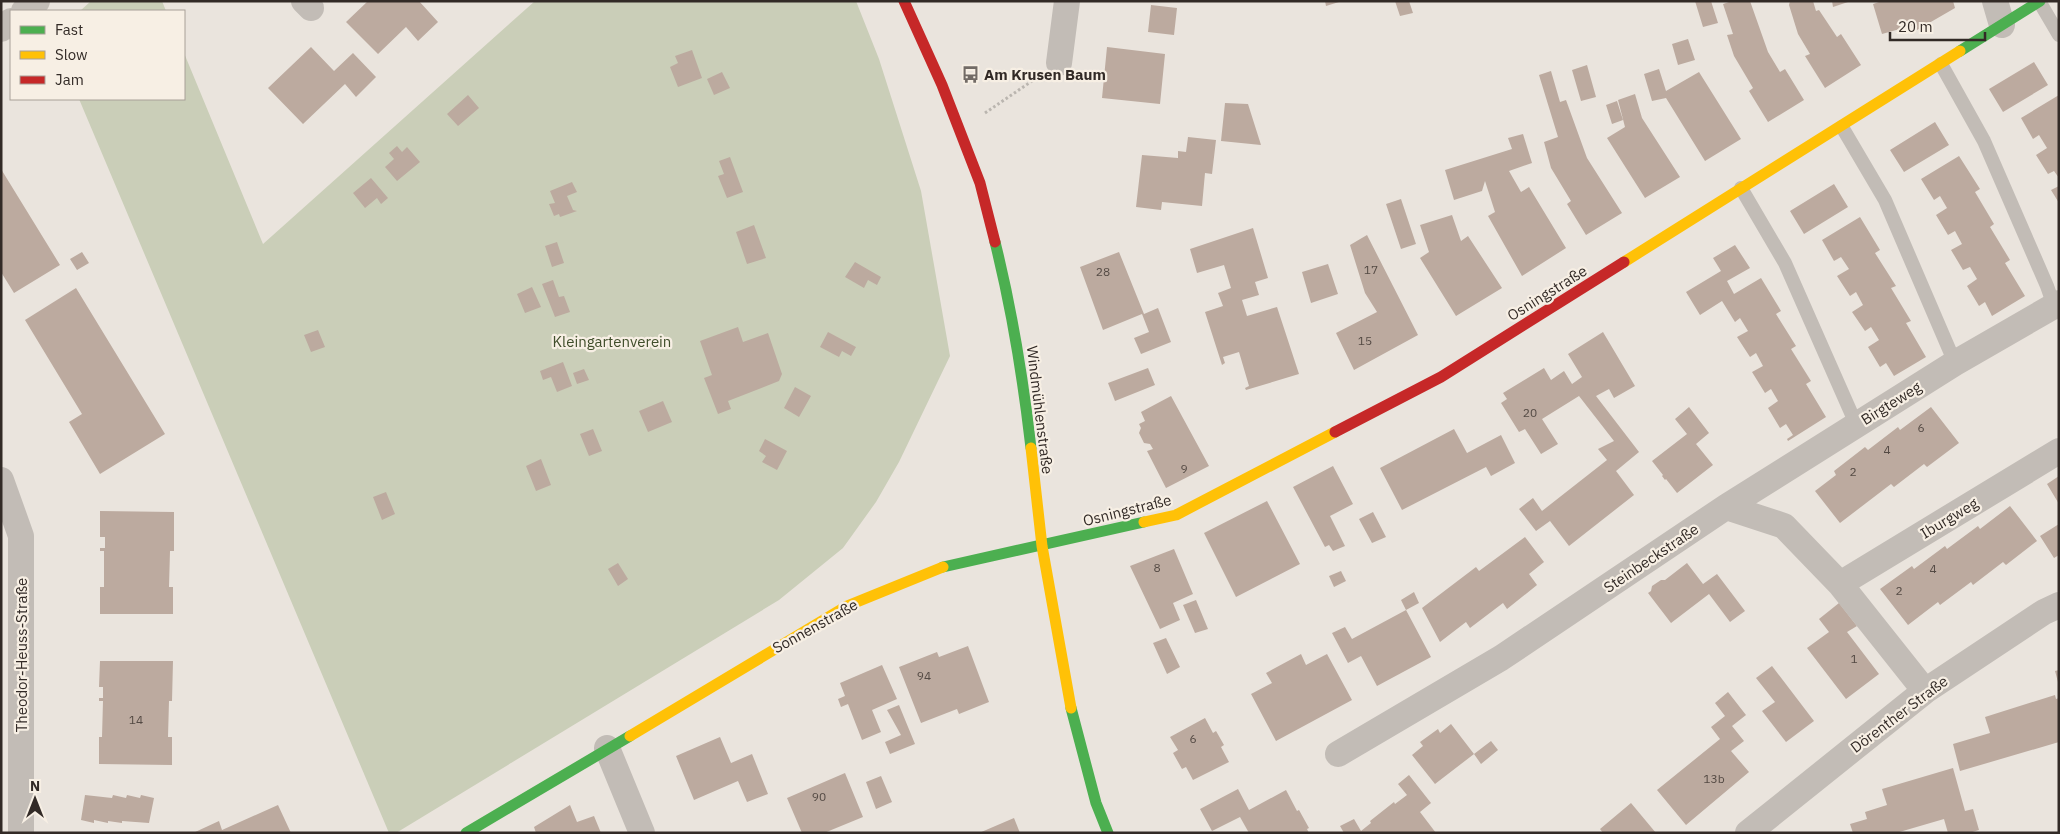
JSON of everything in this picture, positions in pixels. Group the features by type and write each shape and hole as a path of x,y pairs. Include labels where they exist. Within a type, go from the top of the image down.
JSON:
{"street":[{"path":"25,10 37,1"},
{"name":"Windmühlenstraße","path":"904,1 960,130 980,183 1008,295 1023,378 1042,546 1072,711 1096,803 1108,833"},
{"path":"1059,63 1067,1"},
{"name":"Osningstraße","path":"1042,546 1176,515 1441,377 1941,64 1999,13 2040,1"},
{"name":"Birgteweg","path":"1726,507 1856,424 2056,305"},
{"name":"Iburgweg","path":"1840,584 2059,451"},
{"name":"Theodor-Heuss-Straße","path":"1,480 21,536 21,833"},
{"path":"1726,507 1784,526 1840,584 1926,691"},
{"name":"Steinbeckstraße","path":"1338,754 1502,658 1726,507"},
{"name":"Sonnenstraße","path":"466,833 847,606 938,568 1042,546"},
{"name":"Dörenther Straße","path":"1748,833 1926,691 2044,612 2059,605"},
{"path":"606,748 642,833"}],"lane":[{"path":"2040,1 2059,35"},
{"path":"1941,64 1984,141 2056,305"},
{"path":"1842,127 1884,200 1955,364"},
{"path":"1741,188 1785,263 1856,424"}],"path":[{"path":"960,130 1059,63"}],"green space":[{"path":"91,1 162,1 166,10 81,10"},
{"name":"Kleingartenverein","path":"535,1 856,1 879,59 921,191 950,356 899,462 876,502 843,548 779,600 396,833 389,833 79,100 185,100 185,55 263,244"}],"building":[{"path":"368,1 419,1 438,22 418,41 406,27 378,54 346,22"},
{"path":"1325,1 1339,1 1339,2 1326,6"},
{"path":"1395,1 1409,1 1413,13 1400,16"},
{"path":"1695,1 1711,1 1718,23 1703,27"},
{"path":"1732,1 1750,1 1768,52 1780,72 1785,69 1804,100 1768,122 1749,91 1753,88 1734,56 1727,35 1733,34 1723,4"},
{"path":"1790,1 1813,1 1816,11 1819,10 1837,37 1841,34 1861,65 1825,88 1805,56 1810,54 1798,34 1789,5"},
{"path":"1832,1 1848,1 1848,2 1833,7"},
{"path":"1882,1 1953,1 1955,8 1917,30 1914,25 1882,34 1873,4"},
{"path":"1151,5 1177,8 1174,35 1148,32"},
{"path":"1688,39 1695,60 1678,65 1672,44"},
{"path":"311,47 334,71 353,53 376,77 356,97 345,84 303,124 268,88"},
{"path":"1107,47 1165,54 1160,104 1102,98"},
{"path":"692,50 702,78 678,87 670,67 678,63 675,56"},
{"path":"2034,62 2048,85 2003,112 1989,89"},
{"path":"1587,65 1596,97 1581,101 1572,70"},
{"path":"1659,69 1666,91 1699,72 1741,139 1705,161 1666,98 1652,101 1644,74"},
{"path":"1551,71 1560,102 1566,100 1587,158 1622,213 1586,235 1567,204 1571,201 1551,168 1544,142 1558,137 1539,75"},
{"path":"722,72 730,88 714,95 707,79"},
{"path":"1635,94 1642,118 1680,177 1645,198 1607,138 1625,127 1618,100"},
{"path":"468,95 479,108 458,126 447,114"},
{"path":"2059,95 2059,178 2054,171 2048,174 2036,155 2047,148 2039,135 2033,139 2021,118"},
{"path":"1617,101 1623,120 1612,124 1606,105"},
{"path":"1225,103 1248,104 1261,145 1221,141"},
{"path":"1935,122 1949,145 1904,172 1890,150"},
{"path":"1523,134 1532,163 1509,171 1521,192 1529,187 1566,248 1522,276 1488,216 1495,212 1485,181 1482,191 1454,200 1445,170 1512,149 1508,138"},
{"path":"1188,137 1216,140 1212,174 1205,173 1202,206 1162,202 1161,210 1136,207 1142,155 1178,158 1178,151 1186,152"},
{"path":"397,146 402,152 407,147 420,162 397,181 385,167 394,159 389,153"},
{"path":"1959,156 1980,189 1975,192 1994,224 1990,227 2010,260 2005,263 2025,296 1992,316 1985,302 1979,306 1967,286 1977,279 1970,267 1963,270 1951,250 1962,244 1955,231 1948,235 1936,215 1947,208 1940,196 1934,200 1921,179"},
{"path":"730,157 743,192 727,198 718,176 724,174 719,161"},
{"path":"1,169 60,265 14,293 1,272"},
{"path":"371,178 388,198 381,204 377,198 365,208 353,193"},
{"path":"572,182 577,192 567,196 573,210 577,211 560,217 559,214 554,216 549,204 555,203 550,191"},
{"path":"1834,184 1848,207 1804,234 1790,211"},
{"path":"2059,186 2059,203 2051,190"},
{"path":"1401,199 1416,244 1401,249 1386,204"},
{"path":"1452,215 1461,241 1468,236 1502,288 1456,316 1420,258 1429,252 1420,225"},
{"path":"1860,217 1880,250 1875,253 1896,286 1891,288 1911,321 1906,323 1926,357 1894,376 1886,363 1880,367 1868,347 1879,340 1871,327 1865,331 1852,312 1863,305 1856,292 1850,296 1837,276 1849,269 1841,257 1834,261 1822,240"},
{"path":"754,225 766,258 747,264 736,232"},
{"path":"1253,228 1268,278 1255,282 1259,295 1242,300 1247,316 1277,307 1299,374 1246,390 1245,388 1249,386 1239,352 1223,357 1225,363 1222,365 1205,312 1223,306 1218,293 1231,288 1224,265 1197,273 1190,249"},
{"path":"1367,235 1418,335 1354,370 1336,333 1377,312 1365,293 1350,245"},
{"path":"557,242 564,263 552,267 545,246"},
{"path":"1735,245 1750,268 1727,281 1734,294 1761,278 1781,311 1776,314 1796,346 1791,349 1811,381 1806,384 1826,417 1788,441 1787,439 1793,435 1786,424 1780,428 1768,408 1778,401 1771,389 1765,393 1752,372 1763,366 1756,353 1750,357 1737,337 1748,331 1740,318 1735,322 1722,301 1700,315 1686,292 1721,271 1713,258"},
{"path":"82,252 89,263 77,270 70,259"},
{"path":"1119,252 1144,314 1158,308 1171,342 1141,354 1134,338 1149,332 1142,314 1103,330 1080,267"},
{"path":"855,262 881,277 877,285 868,280 864,288 845,277"},
{"path":"1328,264 1338,294 1311,303 1302,272"},
{"path":"553,280 559,297 564,296 570,312 555,317 542,284"},
{"path":"532,287 541,307 525,313 517,294"},
{"path":"76,288 165,434 100,474 69,422 82,414 25,320"},
{"path":"738,327 743,342 768,333 782,374 779,381 728,401 731,409 718,414 704,378 712,375 700,341"},
{"path":"318,330 325,347 311,352 304,335"},
{"path":"828,332 856,347 851,356 842,351 839,357 820,347"},
{"path":"1603,332 1635,386 1614,398 1609,389 1596,396 1639,452 1616,471 1634,495 1569,546 1550,521 1536,531 1519,509 1533,498 1542,511 1607,460 1598,449 1614,441 1579,396 1542,419 1558,444 1541,454 1525,429 1519,432 1501,403 1507,399 1503,393 1544,368 1551,380 1564,371 1572,384 1582,377 1568,354"},
{"path":"563,362 572,386 557,392 551,377 543,380 540,371"},
{"path":"1148,368 1155,385 1115,401 1108,383"},
{"path":"584,369 589,380 577,384 573,373"},
{"path":"795,387 811,396 799,417 784,408"},
{"path":"1171,396 1209,466 1166,488 1147,451 1153,449 1150,444 1144,443 1139,433 1141,428 1139,424 1145,421 1141,412"},
{"path":"663,401 672,422 648,432 639,411"},
{"path":"1689,407 1709,433 1696,444 1713,465 1677,493 1652,461 1687,434 1675,419"},
{"path":"1931,407 1959,443 1927,467 1924,464 1894,487 1891,484 1840,523 1815,491 1836,475 1834,471 1865,447 1868,450 1898,427 1900,430"},
{"path":"593,429 602,451 589,456 580,434"},
{"path":"1454,429 1467,453 1501,435 1515,463 1491,476 1486,467 1402,510 1380,468"},
{"path":"765,439 787,451 777,470 762,462 766,456 759,451"},
{"path":"541,459 551,485 536,491 526,466"},
{"path":"1333,466 1353,504 1330,516 1345,546 1333,551 1329,545 1325,547 1293,487"},
{"path":"2059,476 2059,504 2047,484"},
{"path":"386,492 395,514 382,520 373,497"},
{"path":"1267,501 1300,564 1236,597 1204,533"},
{"path":"2010,506 2037,541 2006,565 2003,562 1973,585 1971,582 1940,605 1938,602 1908,625 1880,589 1912,566 1914,569 1945,546 1947,549 1978,526 1980,529"},
{"path":"100,511 174,512 174,551 170,551 169,587 173,587 173,614 100,614 100,587 104,587 104,551 100,551 100,548 105,548 105,537 100,537"},
{"path":"1373,512 1386,537 1372,543 1359,519"},
{"path":"2059,524 2059,555 2054,558 2040,536"},
{"path":"1525,537 1544,562 1529,574 1537,585 1507,609 1503,603 1470,628 1466,622 1440,642 1422,608 1476,567 1479,571"},
{"path":"1174,549 1193,594 1173,603 1180,620 1160,629 1130,566"},
{"path":"618,563 628,579 618,586 608,569"},
{"path":"1687,563 1703,584 1717,574 1745,611 1730,622 1709,594 1671,623 1648,593 1651,591 1652,586 1661,580 1665,580"},
{"path":"1341,571 1346,581 1334,587 1329,576"},
{"path":"1414,592 1419,603 1406,610 1401,600"},
{"path":"1196,600 1208,629 1195,633 1183,605"},
{"path":"1839,603 1857,626 1847,632 1879,674 1846,699 1807,648 1829,632 1819,619"},
{"path":"1406,610 1431,657 1377,686 1361,656 1348,663 1332,633 1345,627 1352,639"},
{"path":"1166,638 1180,667 1167,674 1153,643"},
{"path":"968,646 989,702 959,714 957,709 921,723 899,667 937,652 939,657"},
{"path":"1301,654 1306,665 1327,654 1352,700 1276,741 1251,694 1272,683 1266,673"},
{"path":"100,661 173,661 172,701 169,701 168,737 172,737 172,765 99,764 99,737 102,737 103,701 99,701 99,698 103,698 103,687 99,687"},
{"path":"882,665 897,699 872,710 881,732 862,740 848,704 841,707 838,699 845,696 840,683"},
{"path":"1772,666 1814,721 1786,742 1762,711 1775,702 1756,678"},
{"path":"2059,670 2059,682 2058,682 2055,671"},
{"path":"1728,692 1746,715 1732,726 1744,741 1731,751 1749,772 1686,825 1657,790 1720,739 1711,727 1725,716 1715,703"},
{"path":"2055,695 2056,699 2059,698 2059,742 1960,771 1953,744 1990,733 1985,717"},
{"path":"899,705 915,744 890,754 885,742 901,735 887,710"},
{"path":"1205,718 1213,733 1216,731 1224,745 1221,747 1229,762 1193,780 1186,767 1182,769 1173,753 1178,750 1170,737"},
{"path":"1451,724 1474,754 1435,784 1412,755 1423,746 1420,742 1438,729 1440,733"},
{"path":"720,737 731,763 752,754 768,794 747,802 738,781 694,800 676,756"},
{"path":"1491,741 1498,750 1481,764 1474,754"},
{"path":"1953,768 1965,811 1973,809 1979,830 1969,833 1948,833 1944,819 1896,833 1853,833 1850,824 1867,819 1865,812 1887,805 1882,789"},
{"path":"845,773 863,817 824,833 802,833 787,798"},
{"path":"1409,775 1431,803 1420,812 1436,833 1344,833 1340,826 1354,819 1361,831 1371,823 1370,821 1394,802 1395,804 1407,795 1398,784"},
{"path":"881,776 892,802 876,809 866,782"},
{"path":"1238,789 1249,810 1286,790 1309,828 1307,829 1309,833 1249,833 1240,817 1212,831 1200,809"},
{"path":"85,795 112,798 113,795 126,798 127,795 140,798 141,795 154,798 149,823 108,821 108,823 94,820 94,823 81,820"},
{"path":"1631,803 1656,833 1603,833 1600,829"},
{"path":"278,805 291,833 193,833 219,821 222,830"},
{"path":"570,805 577,822 594,816 601,833 536,833 534,827"},
{"path":"1014,818 1020,833 979,833"}],"traffic: fast":[{"path":"1960,51 2040,1"},
{"path":"995,242 1016,344 1031,448"},
{"path":"943,567 1144,522"},
{"path":"1071,708 1096,803 1108,833"},
{"path":"466,833 630,736"}],"traffic: slow":[{"path":"1624,262 1960,51"},
{"path":"1144,522 1176,515 1335,432"},
{"path":"1031,448 1042,546 1071,708"},
{"path":"630,736 847,606 943,567"}],"traffic: jam":[{"path":"904,1 942,85 980,183 995,242"},
{"path":"1335,432 1441,377 1624,262"}],"place":[{"name":"Am Krusen Baum","path":"970,74"}]}
